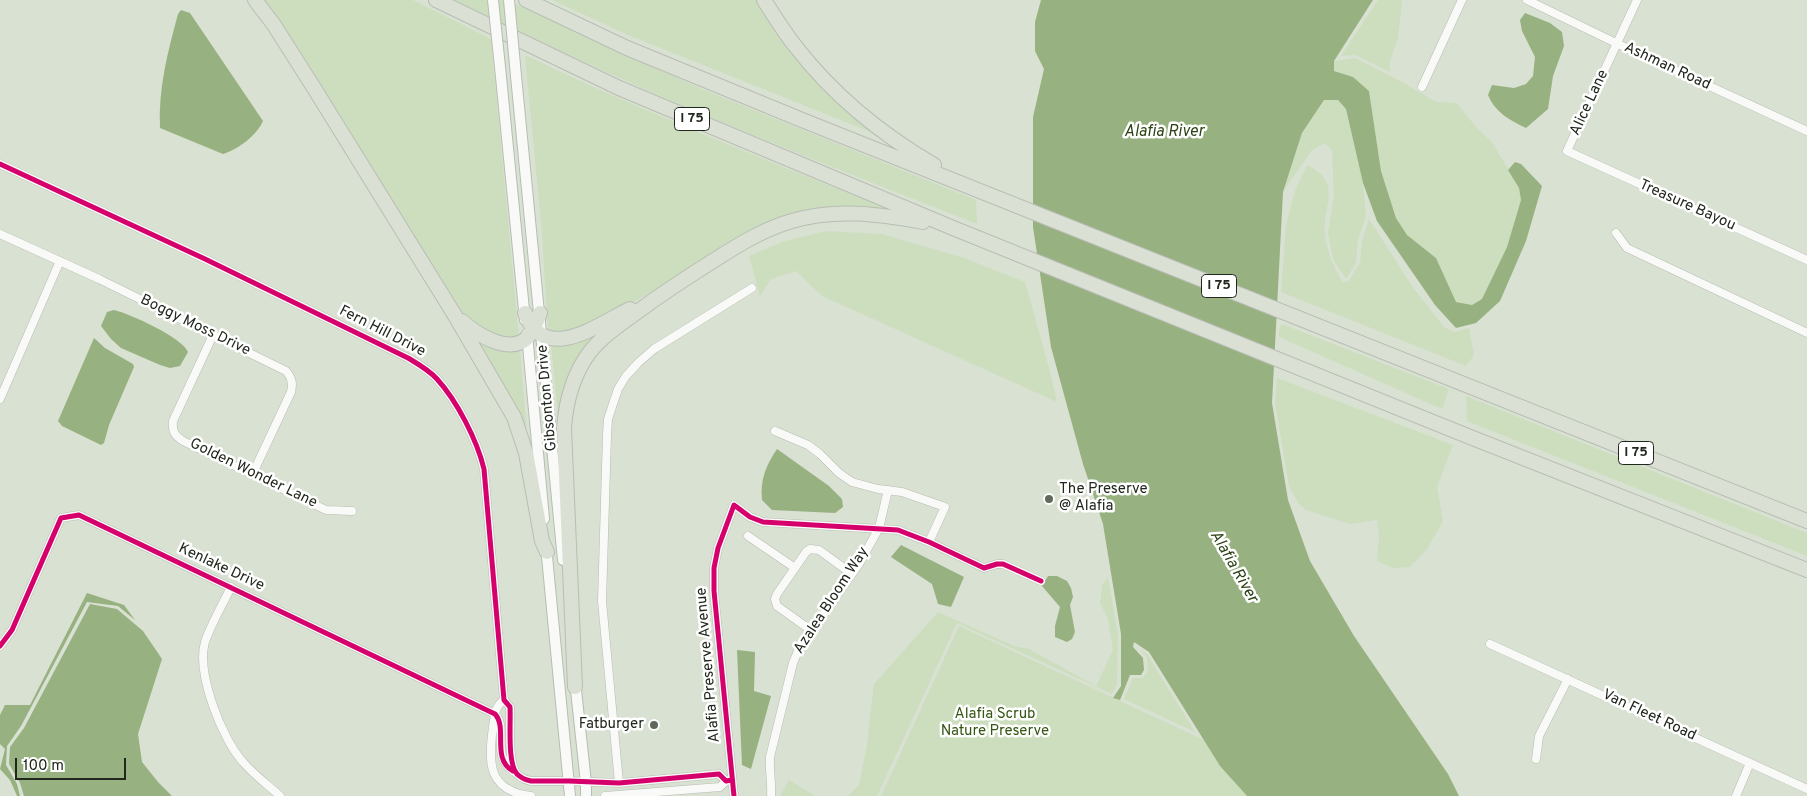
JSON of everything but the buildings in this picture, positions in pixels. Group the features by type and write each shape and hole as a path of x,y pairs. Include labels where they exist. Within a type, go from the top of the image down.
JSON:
{"highway":[{"path":"255,0 274,25 314,88 454,314 514,417 526,452 542,540 547,552"},
{"name":"I 75","path":"436,0 601,80 978,238 1465,435 1807,570"},
{"name":"I 75","path":"526,0 627,48 811,124 1807,521"},
{"path":"764,0 796,47 821,77 849,104 902,146 969,186"},
{"path":"575,687 565,422 568,402 576,376 594,348 610,332 670,288 758,233 792,221 822,215 853,212 894,216 954,228"},
{"path":"454,314 469,328 496,342 505,344 515,343 534,334 563,339 580,334 670,288"},
{"path":"525,313 534,334"},
{"path":"534,334 540,313"}],"main road":[{"path":"493,0 525,313"},
{"path":"509,0 540,313"},
{"name":"Gibsonton Drive","path":"534,334 547,552 570,796"},
{"name":"Gibsonton Drive","path":"534,334 586,796"}],"street":[{"path":"1422,87 1462,0"},
{"name":"Ashman Road","path":"1528,0 1618,44 1807,131"},
{"name":"Alice Lane","path":"1567,151 1637,0"},
{"name":"Treasure Bayou","path":"1567,151 1807,260"},
{"name":"Fern Hill Drive","path":"0,164 205,259 396,352 423,367 436,378 446,390 472,433 484,469 504,700 510,707 512,763 516,773"},
{"path":"1616,233 1627,248 1807,333"},
{"name":"Boggy Moss Drive","path":"0,234 286,371 291,377 292,392 252,473"},
{"path":"0,399 60,262"},
{"path":"619,783 602,601 607,435 612,404 626,376 654,349 752,288"},
{"name":"Golden Wonder Lane","path":"213,335 173,421 172,429 175,436 326,510 352,511"},
{"path":"775,431 808,445 852,482 869,488 902,492 945,507 930,542"},
{"name":"Azalea Bloom Way","path":"770,795 770,756 789,676 798,651 852,574 878,528 888,490"},
{"name":"Alafia Preserve Avenue","path":"734,796 729,780 714,591 714,568 718,548 734,505 750,517 763,522 878,528"},
{"name":"Kenlake Drive","path":"0,646 12,630 61,518 79,515 496,714"},
{"path":"878,528 898,530 930,542 984,568 1003,564 1041,581"},
{"path":"748,536 795,568"},
{"path":"812,631 782,611 775,602 777,594 806,552 815,549 852,574"},
{"path":"231,587 206,642 202,663 208,691 228,741 243,762 280,796"},
{"name":"Van Fleet Road","path":"1490,644 1807,789"},
{"path":"1536,758 1539,736 1568,679"},
{"path":"504,700 498,705 490,760 496,777 509,790 516,794 531,796"},
{"path":"496,714 500,721 503,758 509,769 526,780 619,783 720,774 729,780 720,787 605,796"},
{"path":"1736,796 1750,763"}],"green space":[{"path":"259,0 413,0 491,39 519,339 500,339 462,315"},
{"path":"455,0 507,0 702,89 976,200 977,224 713,118 583,62"},
{"path":"552,0 763,0 878,135 628,35"},
{"path":"1378,0 1402,0 1398,38 1390,61 1390,72 1355,55 1341,56"},
{"path":"525,55 658,115 884,207 884,212 819,213 667,284 585,328 565,335 548,330 542,233"},
{"path":"1355,58 1436,102 1457,103 1475,126 1492,142 1519,188 1521,200 1507,247 1482,299 1472,305 1456,302 1436,258 1407,235 1396,218 1381,171 1369,91 1353,77 1334,71 1334,61"},
{"path":"1324,100 1338,100 1346,109 1363,183 1366,216 1358,240 1356,263 1346,279 1333,259 1328,233 1334,195 1332,150 1324,143 1311,151 1283,192 1302,134"},
{"path":"1307,165 1325,179 1328,187 1329,195 1325,224 1326,241 1331,259 1343,282 1348,282 1360,263 1362,241 1369,219 1412,286 1444,327 1454,332 1469,328 1474,355 1466,366 1281,292 1286,225 1295,191"},
{"path":"827,231 882,234 964,258 1025,282 1057,402 822,296 796,271 771,279 760,296 749,256 785,241"},
{"path":"1282,324 1449,389 1442,409 1279,337 1279,330"},
{"path":"600,332 559,425 551,345 562,345"},
{"path":"470,334 520,349 527,434 526,434"},
{"path":"1277,378 1453,445 1437,487 1443,521 1427,549 1410,567 1393,568 1377,561 1379,537 1377,520 1350,524 1306,510 1299,504 1289,486 1275,403"},
{"path":"1466,396 1807,533 1807,556 1467,421"},
{"path":"1108,578 1118,634 1117,685 1112,694 957,623 877,796 848,796 859,785 867,745 874,684 938,612 1014,646 1029,649 1096,686 1113,650 1108,619 1100,603 1102,585"},
{"name":"Alafia Scrub Nature Preserve","path":"959,626 1204,740 1220,766 1247,796 881,796"},
{"path":"1140,650 1147,654 1195,732 1124,699 1133,678 1143,678 1148,671 1147,657"},
{"path":"789,780 815,796 780,796"}],"water":[{"name":"Alafia River","path":"1041,0 1373,0 1334,61 1334,71 1353,77 1369,91 1381,171 1396,218 1407,235 1436,258 1456,302 1472,305 1482,299 1507,247 1521,200 1519,188 1508,170 1515,162 1521,164 1542,186 1526,241 1500,301 1476,323 1456,328 1435,305 1377,221 1363,183 1346,109 1338,100 1324,100 1302,133 1283,192 1272,403 1288,500 1310,561 1354,636 1448,774 1459,796 1247,796 1220,766 1149,652 1134,642 1133,647 1143,658 1144,670 1141,675 1130,675 1120,700 1113,698 1121,686 1121,634 1103,524 1083,464 1051,347 1033,227 1033,117 1044,69 1035,51 1035,22"},
{"path":"181,10 190,13 263,121 247,141 223,154 160,128 165,70 178,14"},
{"path":"1525,13 1550,23 1562,32 1564,46 1553,76 1548,109 1526,128 1503,115 1494,106 1488,95 1492,85 1514,88 1526,84 1533,76 1535,57 1522,31 1520,20"},
{"path":"114,310 155,327 184,346 188,352 180,366 170,368 160,365 121,348 101,326 107,312"},
{"path":"94,338 105,348 133,364 134,367 109,425 104,443 101,445 62,426 58,421"},
{"path":"777,449 829,486 842,499 843,507 835,513 772,510 762,500 762,486 767,467"},
{"path":"901,545 964,577 951,607 938,604 932,584 891,557"},
{"path":"1048,576 1057,576 1067,581 1071,588 1073,597 1070,605 1075,632 1072,639 1067,642 1055,637 1055,626 1060,607 1042,586"},
{"path":"87,593 124,605 135,620 118,606 87,602 21,726 7,746 6,765 17,784 20,796 17,796 10,780 0,769 5,749 0,744 0,715 5,705 30,705"},
{"path":"90,604 117,609 143,631 162,659 138,734 142,762 172,796 24,796 20,783 9,764 10,747 24,728"},
{"path":"737,650 755,652 754,691 771,696 751,769 742,765"}],"cycle path":[{"path":"0,164 205,259 408,358 437,379 452,398 465,421 477,446 484,469 504,700 510,707 512,761 518,775 531,781 619,783 719,774 726,781 732,780"},
{"path":"734,796 714,591 714,568 718,548 734,505 750,517 763,522 898,530 929,542 984,568 1003,564 1041,581"},
{"path":"0,646 12,630 61,518 79,515 495,714 499,720 503,759 506,766 513,771"}],"place":[{"name":"The Preserve @ Alafia","path":"1049,499"},
{"name":"Fatburger","path":"654,725"}]}
